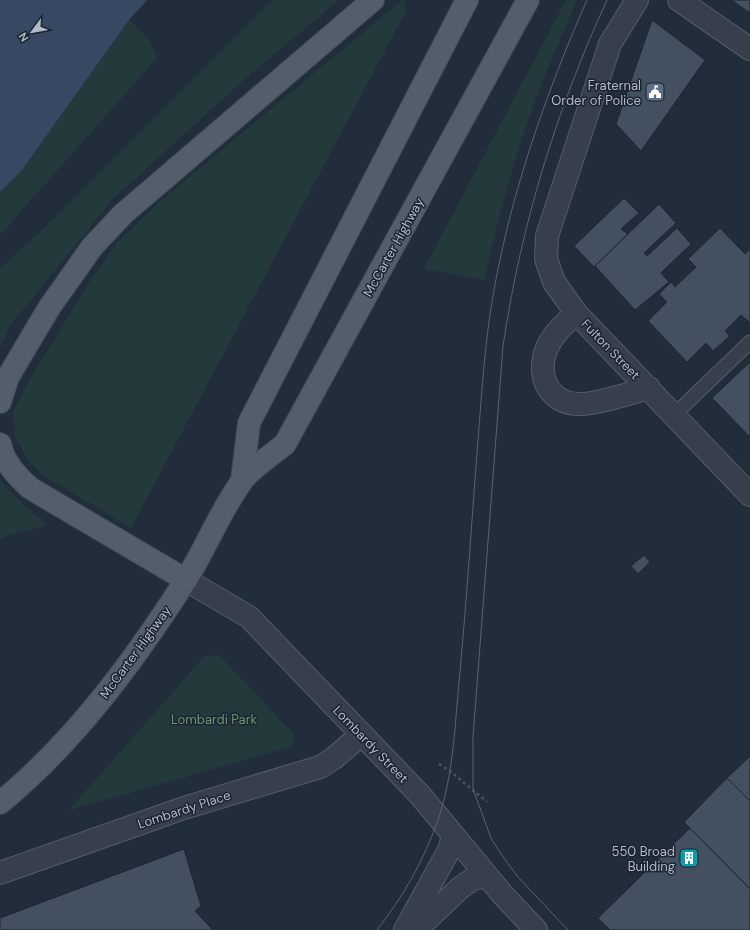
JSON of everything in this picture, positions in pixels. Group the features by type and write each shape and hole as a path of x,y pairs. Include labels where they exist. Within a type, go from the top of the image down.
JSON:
{"main road":[{"path":"0,402 8,376 49,308 92,247 118,219 373,0"},
{"name":"McCarter Highway","path":"242,480 249,424 467,0"},
{"name":"McCarter Highway","path":"0,803 18,788 73,732 123,673 186,580 242,480 285,444 528,0"},
{"path":"0,444 8,464 17,476 30,488 186,580"}],"street":[{"path":"576,313 554,282 546,259 547,236 610,44 637,0"},
{"path":"679,0 750,49"},
{"name":"Fulton Street","path":"649,388 583,404 565,402 551,394 544,379 543,365 547,348 555,333 576,313 649,388 674,415 748,489"},
{"name":"Lombardy Street","path":"186,580 249,617 420,795 487,876 536,930"},
{"name":"Lombardy Place","path":"0,873 184,808 320,767 334,758 361,735"},
{"path":"405,930 443,862 453,836"},
{"path":"416,930 460,888 473,879 487,876"}],"lane":[{"path":"674,415 750,342"}],"path":[{"path":"439,764 450,771 487,802"}],"green space":[{"path":"273,0 339,0 246,78 113,199 9,327 0,348 0,269 63,210"},
{"path":"402,0 404,0 406,11 131,528 44,476 28,460 15,437 13,414 24,389 90,281 117,243 164,198"},
{"path":"566,0 576,0 538,93 522,139 501,209 485,280 424,269"},
{"path":"129,20 149,39 157,58 0,235 0,192 22,170"},
{"path":"0,478 6,488 48,526 9,535 0,540"},
{"name":"Lombardi Park","path":"218,654 294,734 293,746 69,810 204,657"}],"water":[{"path":"0,0 147,0 129,20 22,170 0,192"}],"building":[{"path":"731,0 750,0 750,13"},
{"name":"Fraternal Order of Police","path":"652,20 705,60 641,151 616,124"},
{"path":"624,198 639,213 621,229 628,234 594,267 574,246"},
{"path":"659,204 676,223 644,253 647,256 677,228 691,244 661,273 669,282 635,310 595,266"},
{"path":"720,228 745,254 750,249 750,323 741,315 725,331 730,336 713,351 706,343 687,362 648,321 667,302 659,294 671,282 675,287 696,267 688,259"},
{"path":"750,362 750,435 749,436 712,398"},
{"path":"644,555 650,562 638,574 631,566"},
{"path":"750,756 750,801 727,778"},
{"path":"727,778 750,801 750,889 684,822"},
{"name":"550 Broad Building","path":"690,828 750,889 750,930 610,930 598,918"},
{"path":"184,849 201,906 195,911 213,930 0,930 0,918"}],"tram line":[{"path":"377,930 396,905 412,878 432,835 443,802 451,765 453,747 463,643 484,365 494,290 510,216 532,142 544,106 587,0"},
{"path":"568,930 518,877 491,838 473,789 473,737 503,346 511,301 530,213 556,126 607,0"}],"place":[{"name":"Fraternal Order of Police","path":"655,92"},
{"name":"550 Broad Building","path":"689,858"}]}
